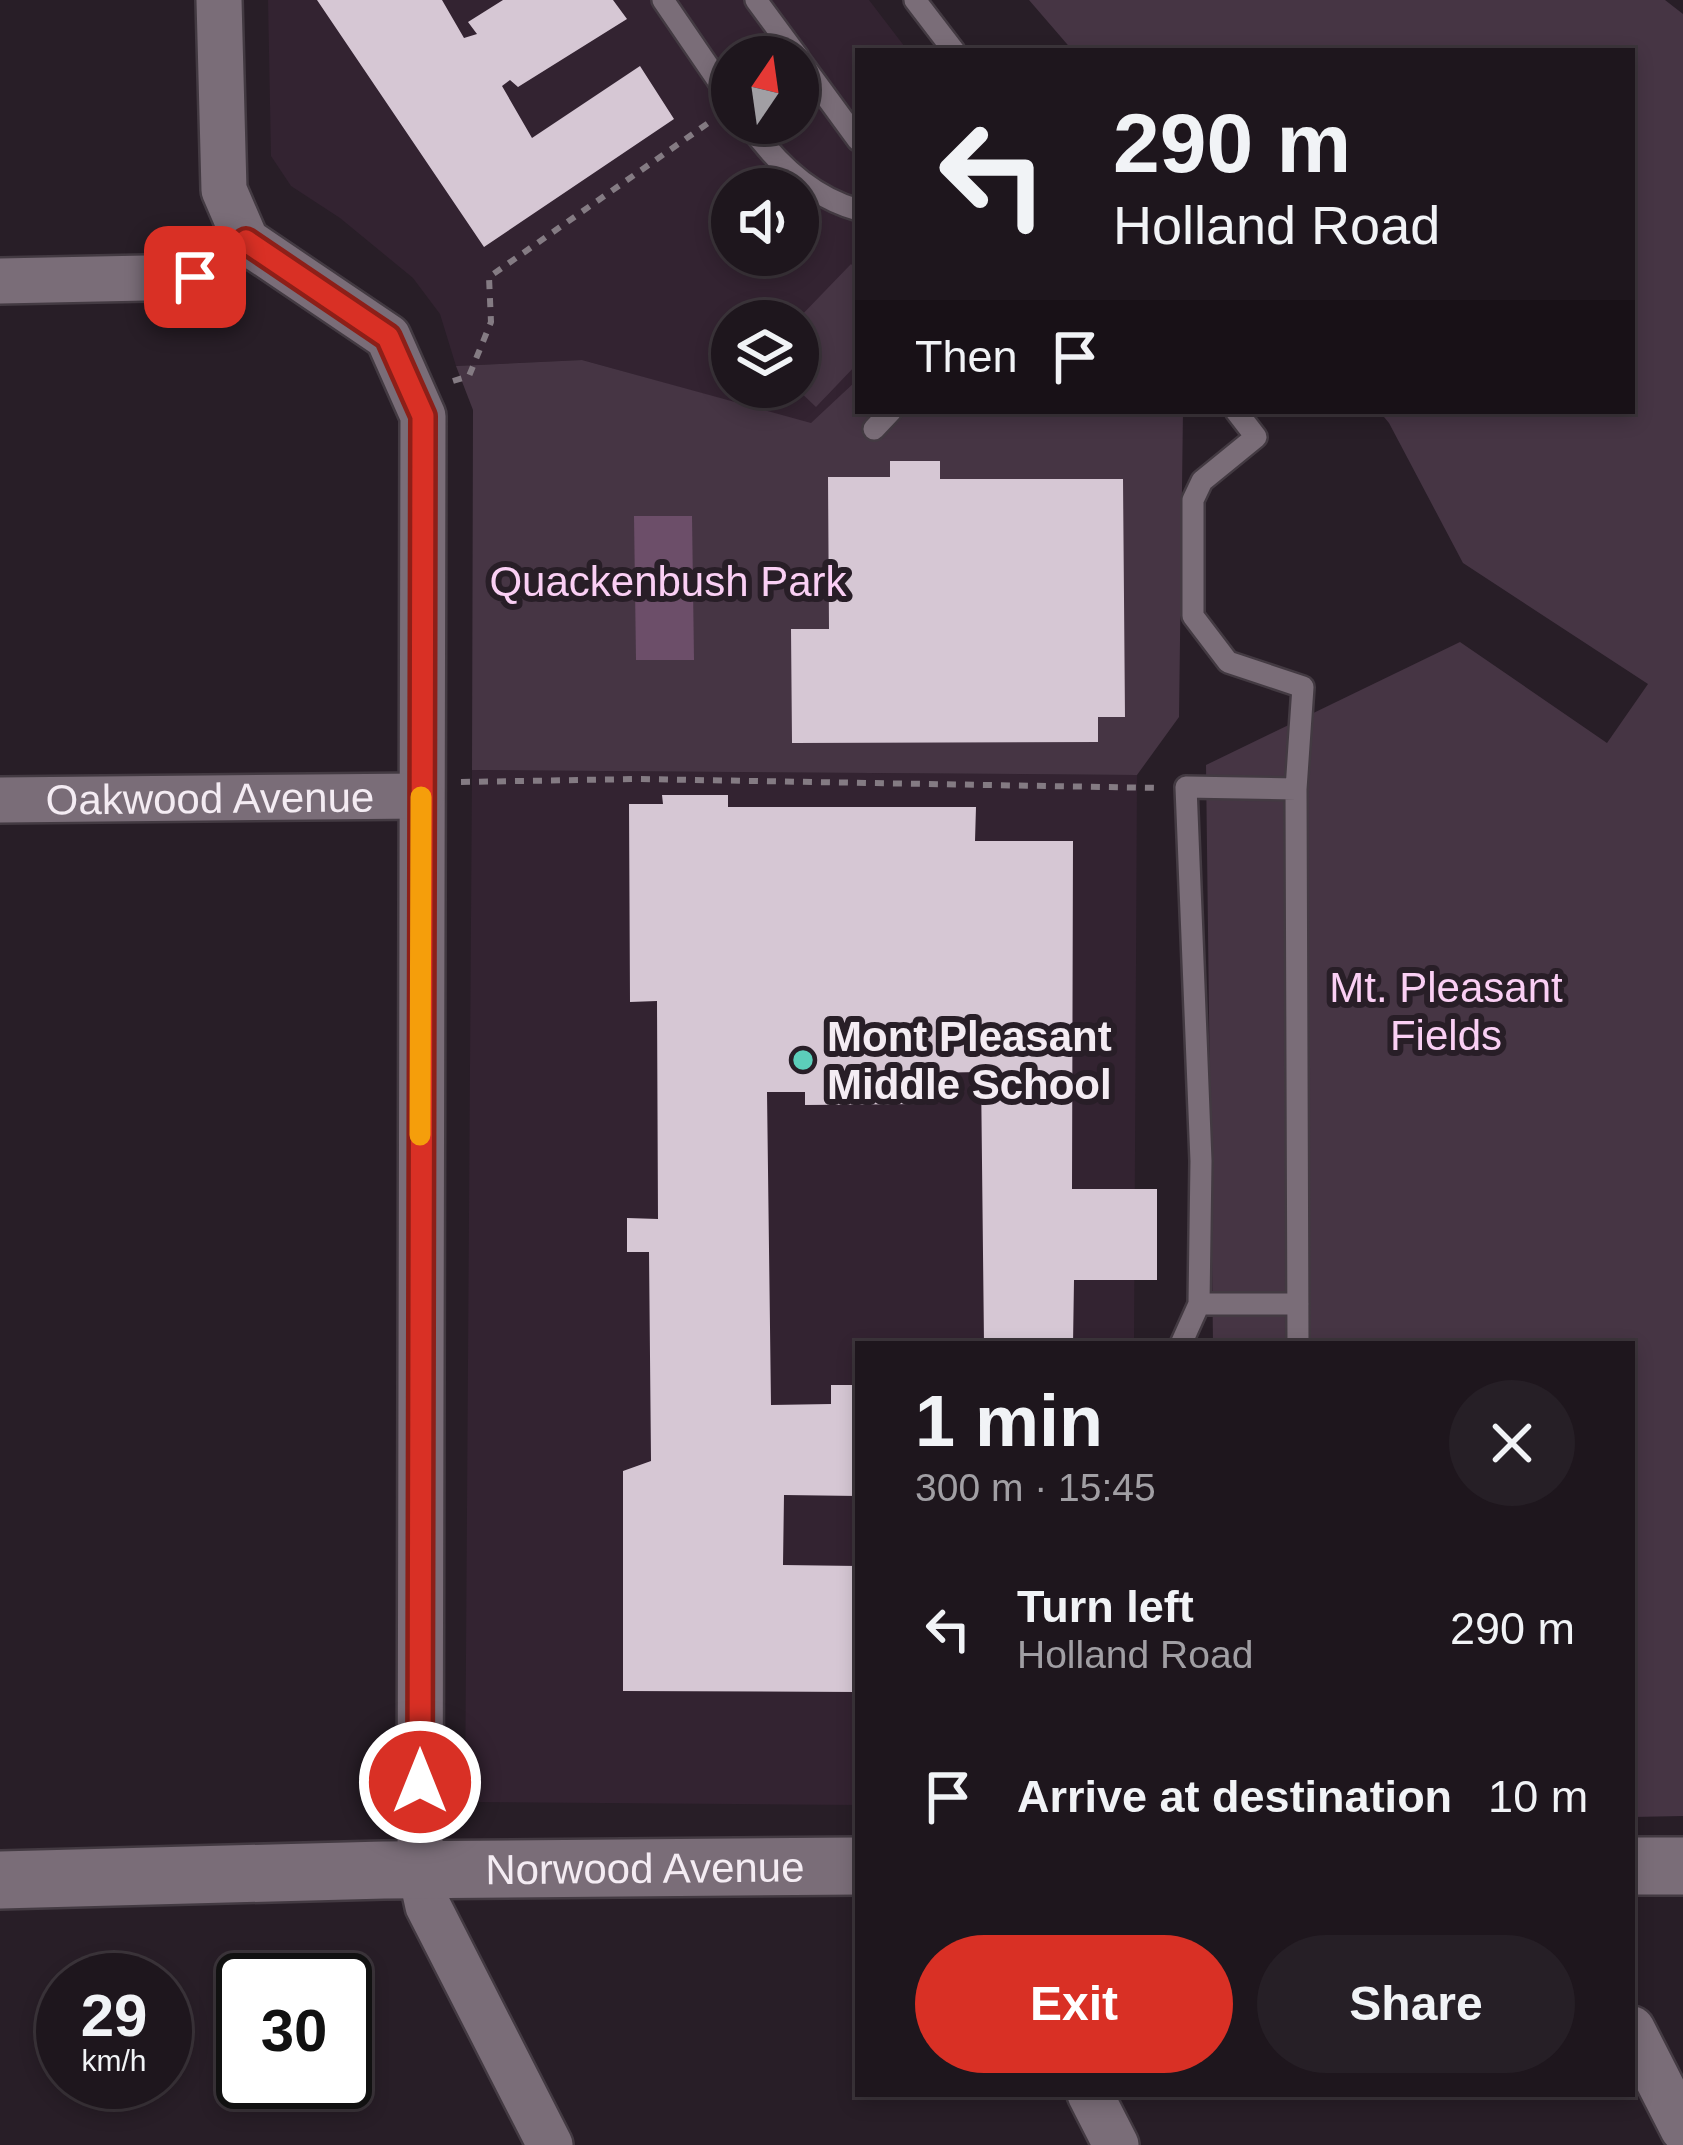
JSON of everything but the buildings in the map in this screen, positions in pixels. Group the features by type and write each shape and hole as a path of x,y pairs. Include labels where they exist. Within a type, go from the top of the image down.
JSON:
{"street":[{"path":"219,0 224,190 246,241 388,337 423,416 439,789 420,1870 428,1906 550,2145"},
{"path":"0,281 195,277 246,241"},
{"name":"Oakwood Avenue","path":"0,800 439,789"},
{"path":"1635,1866 1683,1865"},
{"name":"Norwood Avenue","path":"0,1880 855,1866"},
{"path":"1635,2035 1683,2129"},
{"path":"1092,2097 1116,2145"}],"lane":[{"path":"663,0 711,72"},
{"path":"756,0 783,36"},
{"path":"916,0 952,48"},
{"path":"819,86 855,136"},
{"path":"764,144 779,165 855,209"},
{"path":"874,429 888,414"},
{"path":"1238,414 1256,437 1202,482 1193,500 1193,616 1228,662 1303,687 1296,789 1298,1341"},
{"path":"1182,1341 1199,1304 1201,1161 1186,787 1296,789"},
{"path":"1199,1304 1298,1304"}],"path":[{"path":"452,381 469,376 491,322 489,277 711,119"},
{"path":"439,789 638,779 1186,787"}],"shaded area":[{"path":"268,0 869,0 906,48 855,48 855,382 811,424 754,408 819,408 819,300 711,300 711,396 582,360 456,366 440,314 413,278 340,218 291,186 271,156"},
{"path":"634,516 692,516 694,660 636,660"},
{"name":"Mont Pleasant Middle School","path":"472,770 1137,775 1134,1341 855,1341 855,1805 465,1802"}],"green space":[{"name":"Mt. Pleasant Fields","path":"1029,0 1665,0 1683,14 1683,1816 1635,1817 1635,1341 1213,1341 1206,765 1460,642 1607,743 1648,684 1463,563 1382,414 1635,414 1635,48 1070,48"},
{"path":"851,264 855,268 855,366 819,404 816,300"},
{"name":"Quackenbush Park","path":"582,360 711,395 711,408 756,408 811,423 855,382 855,414 1183,414 1179,717 1137,775 472,770 473,410 456,366"}],"slow traffic":[{"path":"420,1135 421,797"}],"place":[{"name":"Mont Pleasant Middle School","path":"803,1060"}],"route":[{"path":"195,277 246,241 388,337 423,416 420,1782"}]}
